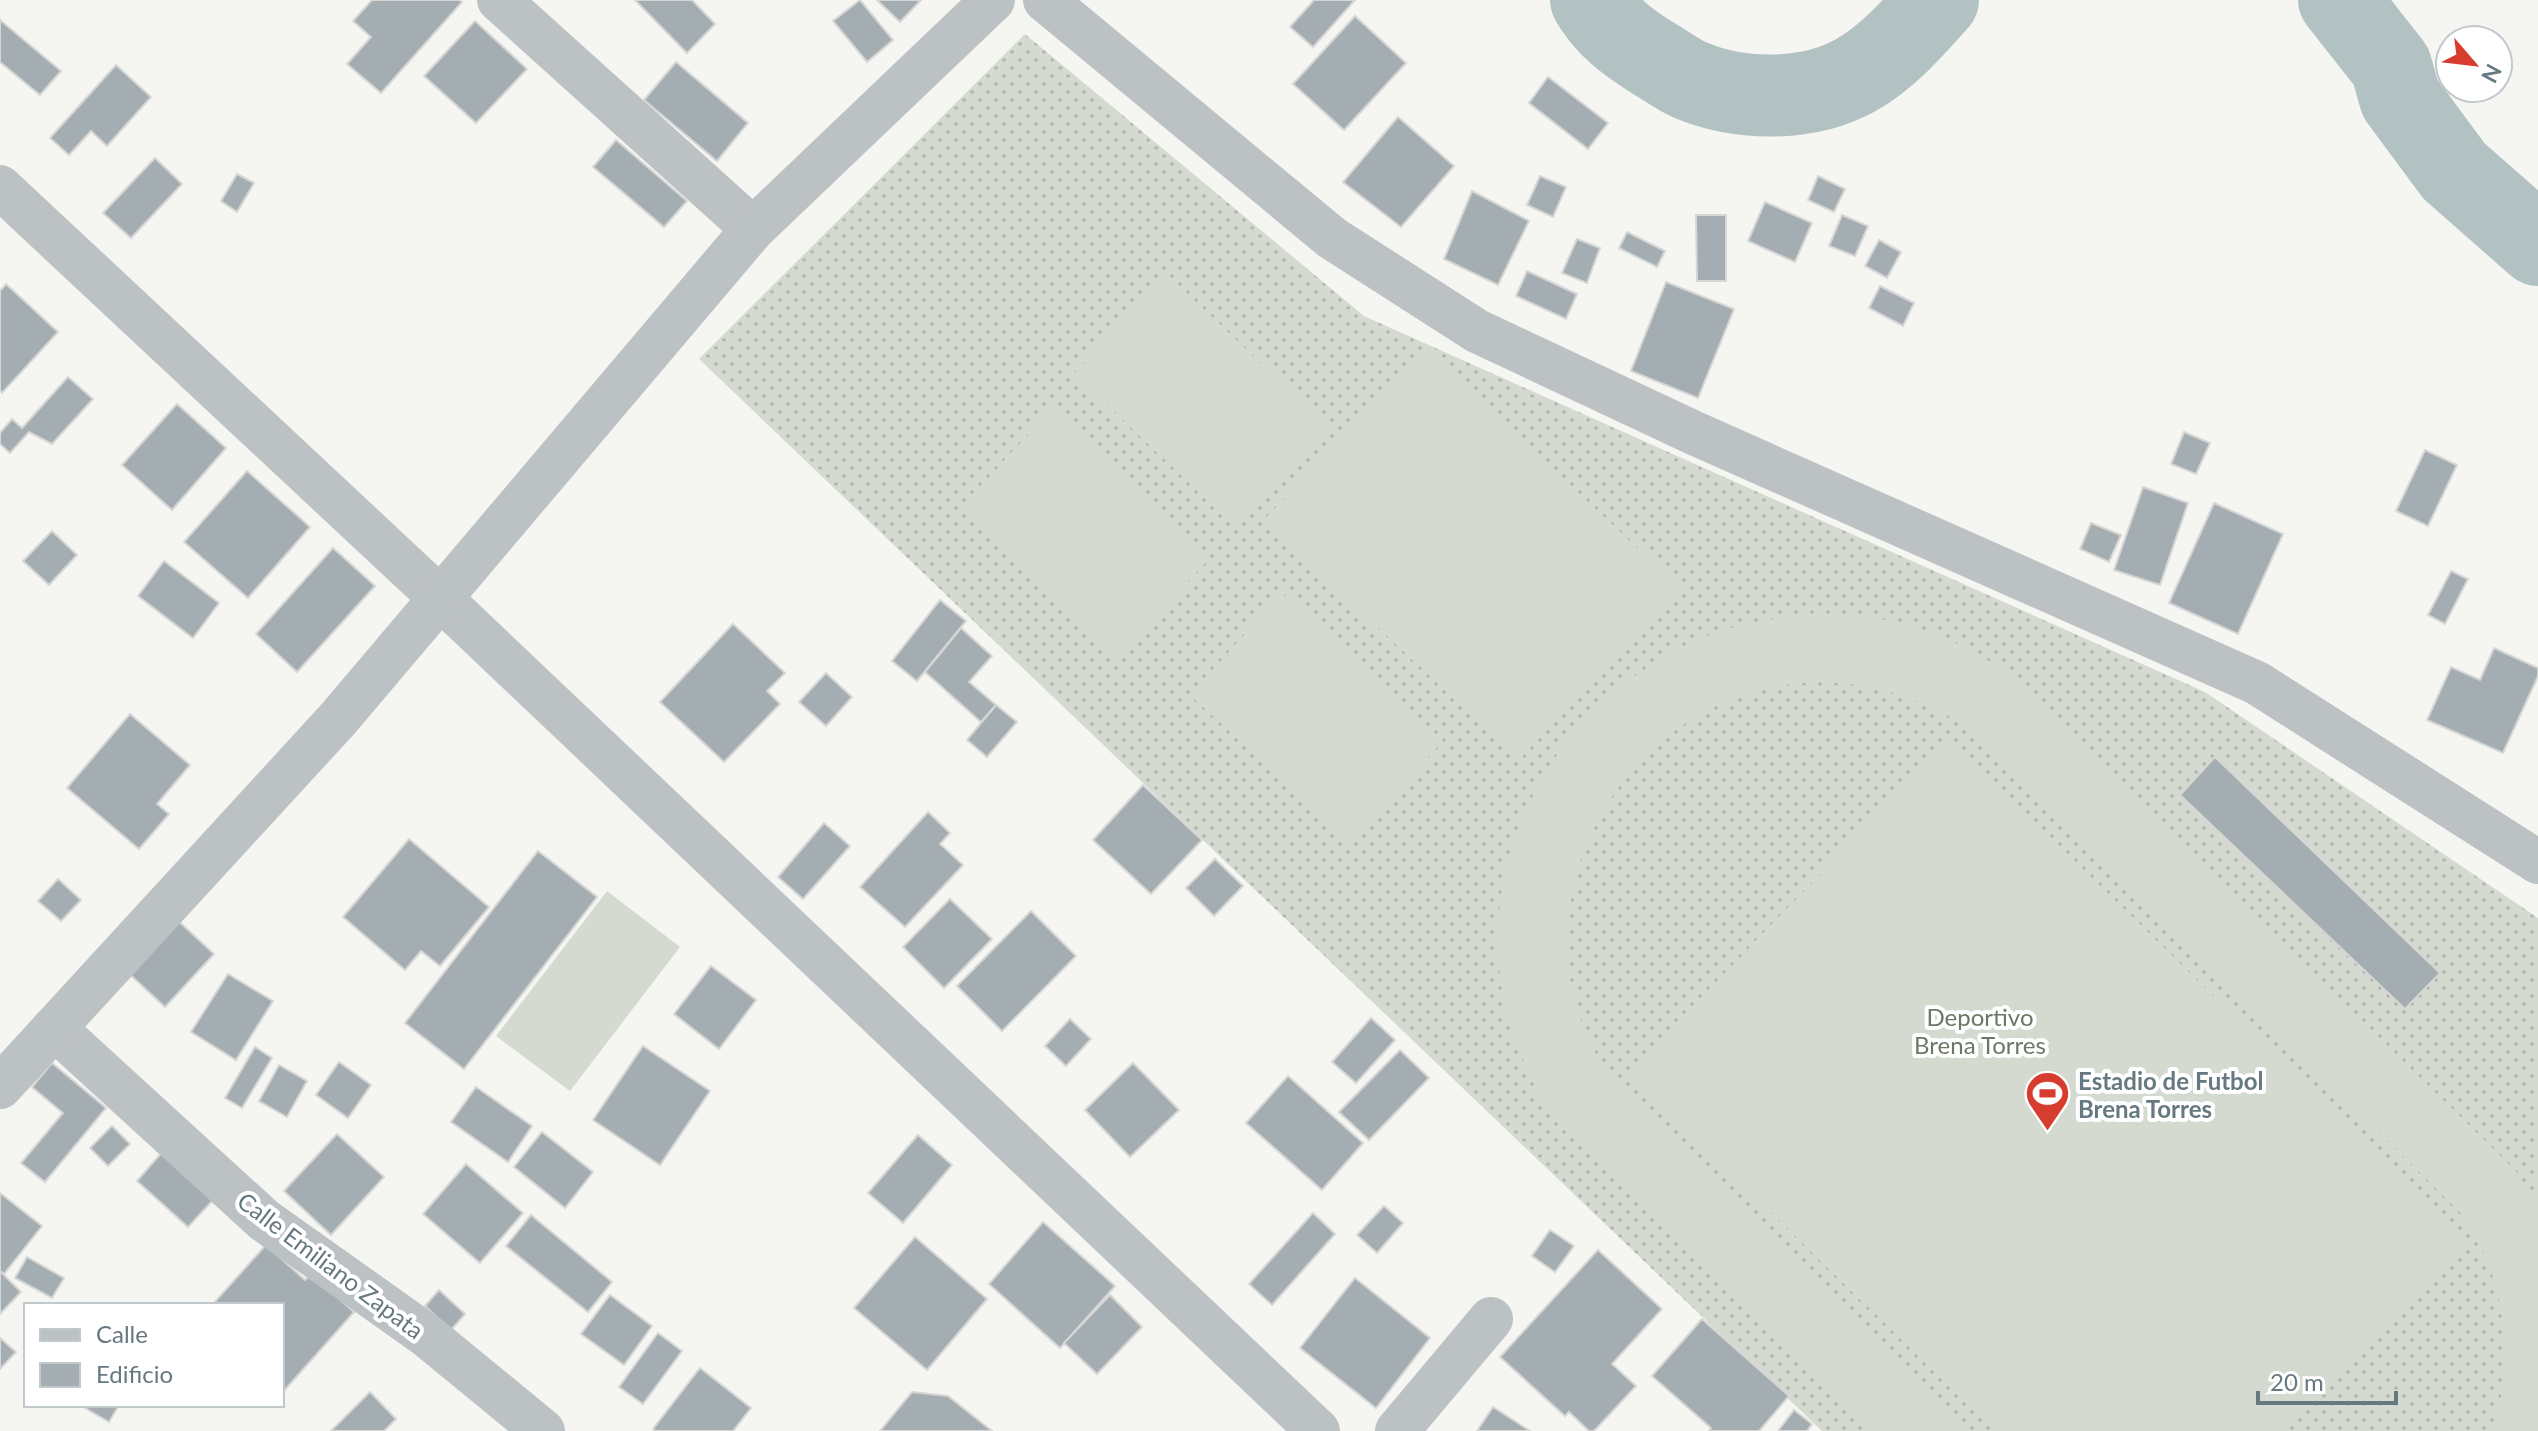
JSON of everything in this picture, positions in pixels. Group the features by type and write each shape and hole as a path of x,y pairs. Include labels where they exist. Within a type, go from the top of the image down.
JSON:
{"street":[{"path":"0,1087 338,719 753,229 993,0"},
{"path":"1045,0 1332,238 1477,331 1692,432 2257,683 2538,862"},
{"path":"502,1 753,229"},
{"path":"0,187 439,597 1318,1431"},
{"name":"Calle Emiliano Zapata","path":"54,1028 264,1220 426,1335 543,1431"},
{"path":"1397,1431 1491,1319"}],"green space":[{"name":"Deportivo Brena Torres","path":"1025,34 1364,316 2205,692 2538,918 2538,1431 1822,1431 699,359"},
{"path":"1168,275 1329,428 1235,527 1074,373"},
{"path":"1424,348 1679,587 1519,760 1264,520"},
{"path":"1052,409 1210,558 1118,657 960,508"},
{"path":"1282,593 1443,741 1351,843 1190,695"},
{"path":"1819,613 1882,619 1943,636 1998,666 2516,1171 2538,1212 2538,1431 2493,1431 2502,1388 2503,1322 2494,1279 2462,1214 1960,722 1893,693 1870,687 1811,682 1756,691 1705,711 1660,742 1623,782 1594,829 1575,882 1567,957 1578,1010 1608,1076 1970,1431 1873,1431 1552,1117 1513,1035 1505,1005 1498,949 1502,893 1514,840 1536,790 1565,744 1602,703 1646,669 1695,641 1725,630 1772,619"},
{"path":"1950,740 2467,1242 2284,1431 1995,1431 1628,1073"},
{"path":"607,891 680,947 570,1091 496,1036"}],"building":[{"path":"372,0 462,2 381,93 347,64 371,37 353,21"},
{"path":"635,0 692,0 715,24 687,53"},
{"path":"860,0 893,40 867,62 833,21"},
{"path":"877,0 921,0 900,22"},
{"path":"1314,0 1355,0 1313,47 1290,27"},
{"path":"1355,16 1406,63 1344,130 1293,84"},
{"path":"0,20 61,71 40,95 0,62"},
{"path":"475,21 527,69 476,123 424,76"},
{"path":"676,62 748,123 717,161 644,100"},
{"path":"116,65 151,97 107,146 91,131 69,155 50,138"},
{"path":"1548,77 1608,123 1588,149 1529,103"},
{"path":"1398,117 1454,166 1401,227 1343,182"},
{"path":"616,140 687,201 664,227 593,167"},
{"path":"155,158 182,184 131,238 103,213"},
{"path":"237,174 254,183 237,212 221,201"},
{"path":"1540,176 1566,187 1553,217 1527,205"},
{"path":"1818,176 1845,189 1834,212 1808,200"},
{"path":"1472,191 1529,221 1498,285 1444,259"},
{"path":"1765,202 1812,223 1795,262 1748,241"},
{"path":"1696,215 1726,215 1726,281 1697,281"},
{"path":"1842,215 1868,226 1855,256 1829,246"},
{"path":"1627,232 1665,251 1657,267 1619,248"},
{"path":"1577,239 1600,248 1587,283 1562,273"},
{"path":"1879,240 1901,252 1887,278 1865,266"},
{"path":"1527,271 1577,294 1566,319 1516,296"},
{"path":"1666,282 1734,309 1698,398 1631,371"},
{"path":"6,284 58,332 2,393 0,291"},
{"path":"1880,286 1914,303 1903,326 1869,308"},
{"path":"68,377 93,399 52,444 29,432 10,453 0,444 0,433 12,419 22,428"},
{"path":"177,404 226,448 172,510 122,465"},
{"path":"2184,432 2210,443 2196,474 2171,464"},
{"path":"2425,450 2457,465 2428,526 2396,511"},
{"path":"247,471 310,527 248,598 184,542"},
{"path":"2143,487 2188,503 2160,585 2114,570"},
{"path":"2214,503 2283,534 2238,634 2169,603"},
{"path":"2091,523 2121,535 2109,562 2080,549"},
{"path":"52,531 77,555 49,585 23,561"},
{"path":"333,548 375,586 297,672 256,634"},
{"path":"164,561 219,603 193,638 138,596"},
{"path":"2451,571 2468,579 2445,624 2428,615"},
{"path":"940,600 966,621 917,681 892,661"},
{"path":"733,624 785,673 767,691 780,704 724,762 660,702"},
{"path":"961,628 992,656 969,682 996,705 981,722 925,672"},
{"path":"2494,648 2538,668 2538,676 2503,753 2427,720 2451,667 2480,680"},
{"path":"826,673 852,697 826,726 799,702"},
{"path":"996,705 1017,722 987,757 967,740"},
{"path":"130,714 190,765 157,804 169,814 139,849 67,788"},
{"path":"2215,757 2440,973 2405,1009 2180,795"},
{"path":"1143,785 1202,840 1151,894 1093,840"},
{"path":"928,812 950,833 940,844 963,865 905,927 860,887"},
{"path":"824,823 850,846 803,899 778,877"},
{"path":"409,839 489,907 440,966 421,951 405,970 343,917"},
{"path":"538,851 597,897 464,1069 405,1023"},
{"path":"1215,859 1243,886 1214,916 1186,888"},
{"path":"58,879 81,900 61,921 38,901"},
{"path":"950,899 992,939 944,988 903,947"},
{"path":"1031,911 1076,956 1002,1031 957,986"},
{"path":"173,916 214,954 165,1007 124,969"},
{"path":"711,966 756,1000 719,1049 674,1014"},
{"path":"228,974 273,1001 236,1060 191,1032"},
{"path":"1371,1018 1395,1040 1356,1083 1332,1062"},
{"path":"1070,1019 1091,1039 1066,1066 1045,1046"},
{"path":"643,1046 710,1091 660,1165 593,1120"},
{"path":"255,1047 272,1058 242,1108 225,1098"},
{"path":"1400,1050 1429,1078 1369,1140 1339,1112"},
{"path":"339,1062 371,1085 348,1118 316,1095"},
{"path":"52,1063 106,1108 45,1182 21,1163 63,1113 32,1087"},
{"path":"1133,1063 1179,1110 1130,1157 1085,1110"},
{"path":"279,1065 307,1081 287,1117 259,1101"},
{"path":"1288,1076 1363,1143 1322,1190 1246,1123"},
{"path":"476,1087 532,1126 508,1162 451,1122"},
{"path":"112,1126 130,1144 108,1166 90,1148"},
{"path":"542,1132 593,1172 565,1208 514,1167"},
{"path":"337,1134 384,1177 331,1235 284,1191"},
{"path":"918,1135 952,1165 903,1223 868,1193"},
{"path":"164,1150 215,1198 188,1227 137,1181"},
{"path":"466,1164 523,1213 480,1263 423,1214"},
{"path":"0,1193 42,1226 4,1274 0,1271"},
{"path":"1384,1206 1403,1223 1377,1253 1357,1235"},
{"path":"1313,1213 1335,1234 1272,1305 1249,1284"},
{"path":"531,1215 612,1282 588,1312 506,1246"},
{"path":"1043,1222 1115,1286 1060,1348 989,1284"},
{"path":"1550,1230 1574,1246 1555,1272 1532,1256"},
{"path":"915,1237 987,1299 927,1370 854,1308"},
{"path":"266,1245 305,1280 311,1274 354,1312 284,1391 284,1303 214,1303"},
{"path":"1598,1250 1662,1309 1612,1364 1636,1386 1594,1431 1589,1431 1569,1412 1565,1416 1500,1357"},
{"path":"27,1257 64,1278 52,1298 15,1278"},
{"path":"0,1271 21,1292 0,1314"},
{"path":"1355,1278 1430,1338 1376,1408 1300,1348"},
{"path":"439,1290 465,1314 451,1330 425,1306"},
{"path":"610,1295 652,1326 624,1365 581,1334"},
{"path":"1110,1295 1142,1327 1097,1374 1064,1343"},
{"path":"1702,1319 1789,1396 1759,1431 1709,1431 1711,1428 1652,1376"},
{"path":"658,1333 682,1351 643,1404 619,1387"},
{"path":"0,1338 16,1352 0,1369"},
{"path":"700,1368 751,1408 733,1431 653,1429"},
{"path":"370,1392 396,1419 384,1431 331,1431"},
{"path":"912,1392 948,1396 992,1431 880,1431"},
{"path":"83,1407 118,1407 109,1422"},
{"path":"1493,1407 1530,1431 1477,1431"},
{"path":"1794,1410 1812,1424 1807,1431 1778,1431"}],"waterway":[{"path":"1591,0 1610,26 1643,52 1685,78 1730,92 1774,96 1817,90 1837,84 1868,68 1910,31 1938,0"},
{"path":"2339,0 2391,66 2400,98 2454,171 2538,245"}],"place":[{"name":"Estadio de Futbol Brena Torres","path":"2047,1133"}]}
